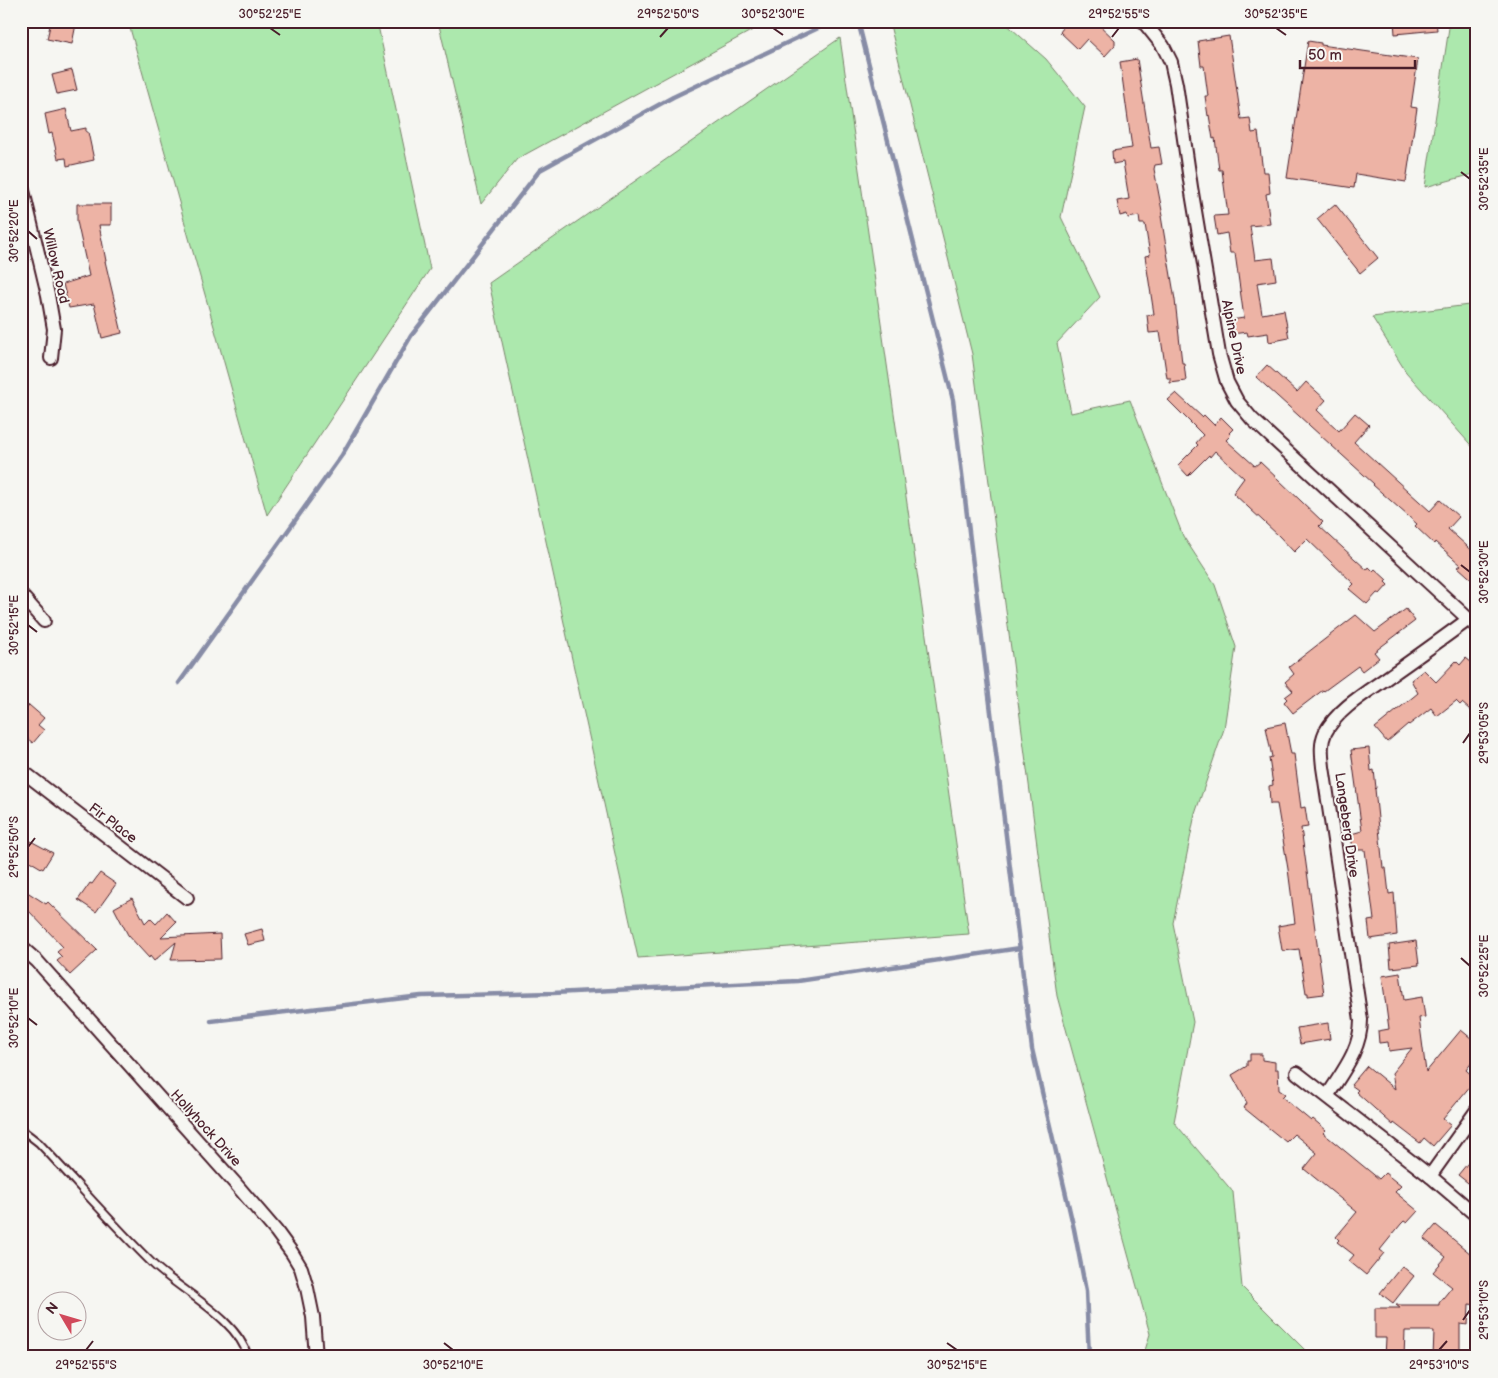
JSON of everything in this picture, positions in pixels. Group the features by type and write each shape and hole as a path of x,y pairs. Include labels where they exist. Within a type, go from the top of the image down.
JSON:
{"street":[{"name":"Alpine Drive","path":"1143,21 1163,46 1171,62 1219,354 1227,382 1237,401 1252,419 1473,623"},
{"name":"Willow Road","path":"21,182 48,294 54,329 51,358"},
{"path":"21,595 44,621"},
{"name":"Langeberg Drive","path":"1328,1095 1357,1045 1361,1032 1361,1020 1323,767 1322,748 1324,736 1330,725 1340,714 1360,698 1473,623"},
{"name":"Fir Place","path":"21,770 187,898"},
{"name":"Hollyhock Drive","path":"21,947 37,961 234,1182 276,1231 292,1253 301,1268 308,1288 313,1317 316,1357"},
{"path":"1297,1073 1328,1095 1430,1176 1477,1216"},
{"path":"1430,1176 1477,1110"}],"lane":[{"path":"21,1129 39,1144 156,1267 210,1308 242,1342 248,1357"}],"green space":[{"path":"128,21 377,21 430,269 267,515"},
{"path":"438,21 769,21 517,159 481,204"},
{"path":"889,21 1003,21 1046,59 1085,107 1061,217 1100,297 1057,343 1071,413 1130,400 1183,536 1215,585 1236,647 1224,729 1195,814 1173,923 1193,1022 1174,1122 1233,1192 1242,1287 1305,1350 1302,1357 1143,1357 1150,1334 1057,996 972,354"},
{"path":"1450,21 1477,21 1477,173 1425,187"},
{"path":"840,38 969,934 638,958 489,283"},
{"path":"1477,304 1477,452 1406,372 1372,317"}],"building":[{"path":"51,21 76,24 72,44 47,39"},
{"path":"1056,21 1095,21 1115,40 1115,45 1105,56 1087,39 1078,49 1060,32 1063,28"},
{"path":"1394,21 1436,21 1437,30 1395,34"},
{"path":"1229,36 1241,119 1250,118 1252,133 1258,132 1263,172 1268,172 1270,193 1266,194 1270,224 1250,226 1255,260 1273,258 1276,280 1257,283 1262,314 1284,310 1289,338 1269,342 1268,333 1248,336 1247,332 1232,334 1231,320 1244,318 1235,253 1230,253 1227,233 1217,235 1214,216 1228,215 1222,170 1219,170 1215,138 1213,139 1208,116 1205,96 1208,96 1204,66 1201,66 1198,41"},
{"path":"1308,41 1321,43 1321,45 1418,59 1411,107 1417,108 1406,182 1356,174 1354,188 1287,178"},
{"path":"1137,59 1151,148 1159,147 1162,164 1155,165 1154,169 1163,216 1161,216 1186,381 1170,383 1170,378 1167,378 1160,332 1149,333 1147,315 1154,314 1145,256 1150,255 1145,224 1140,224 1139,216 1128,218 1127,214 1120,216 1117,201 1129,199 1123,162 1113,164 1112,151 1132,148 1120,62"},
{"path":"72,70 77,90 57,94 52,75"},
{"path":"66,109 71,131 86,128 94,160 67,166 66,158 58,159 52,133 49,134 45,114"},
{"path":"77,204 111,204 111,225 99,225 105,261 122,333 102,338 94,304 69,308 63,284 89,276 77,221"},
{"path":"1335,204 1378,258 1360,273 1317,219"},
{"path":"1267,365 1297,392 1306,382 1326,400 1317,410 1339,431 1355,413 1369,425 1354,442 1430,511 1440,500 1459,517 1448,529 1477,555 1477,584 1458,567 1461,565 1435,542 1434,544 1415,526 1417,524 1256,377"},
{"path":"1176,393 1202,417 1204,415 1214,425 1221,417 1233,429 1229,433 1231,435 1226,440 1255,466 1260,462 1323,522 1319,526 1367,570 1369,567 1373,571 1375,569 1387,580 1385,582 1388,585 1380,594 1377,593 1367,604 1349,589 1354,584 1307,539 1294,552 1233,493 1244,478 1215,451 1188,476 1178,465 1198,445 1196,443 1203,435 1168,400"},
{"path":"1406,609 1415,621 1374,652 1379,658 1362,671 1358,666 1293,713 1284,702 1287,699 1285,697 1293,691 1285,682 1294,674 1289,667 1356,615 1375,632"},
{"path":"1466,658 1477,667 1477,716 1462,703 1460,705 1456,701 1437,716 1431,708 1387,742 1375,728 1418,693 1411,680 1424,670 1436,682 1456,661 1460,665"},
{"path":"29,705 44,718 38,725 44,730 33,743 28,739 21,746 21,714"},
{"path":"1285,723 1291,754 1294,754 1301,808 1305,807 1308,827 1301,828 1324,994 1308,996 1299,949 1282,950 1278,926 1295,923 1277,804 1270,804 1269,786 1273,785 1269,758 1272,757 1266,727"},
{"path":"1369,748 1371,771 1374,770 1383,868 1386,868 1389,894 1394,893 1397,935 1370,939 1368,921 1374,920 1365,850 1353,850 1351,834 1362,831 1351,750"},
{"path":"27,839 53,853 43,869 21,856 21,850"},
{"path":"100,873 116,884 96,912 78,900"},
{"path":"21,888 46,904 48,902 97,950 70,975 57,961 62,957 57,952 63,947 28,910 21,921"},
{"path":"132,898 145,923 150,918 156,924 167,912 176,922 161,937 220,934 221,959 171,960 176,942 154,961 150,956 149,958 128,935 114,908"},
{"path":"262,929 265,941 248,945 244,934"},
{"path":"1416,941 1419,965 1391,968 1389,945"},
{"path":"1400,973 1404,1000 1422,997 1425,1017 1419,1018 1426,1072 1461,1030 1477,1043 1477,1056 1466,1070 1476,1079 1443,1119 1451,1125 1433,1146 1424,1138 1420,1143 1394,1123 1393,1125 1356,1092 1358,1090 1351,1085 1367,1066 1395,1089 1392,1073 1412,1048 1389,1051 1388,1042 1379,1043 1378,1031 1389,1029 1382,976"},
{"path":"1328,1023 1330,1039 1300,1044 1297,1028"},
{"path":"1250,1054 1262,1054 1262,1060 1275,1062 1275,1069 1278,1069 1279,1090 1285,1094 1282,1097 1311,1121 1313,1119 1326,1130 1323,1133 1379,1179 1385,1173 1401,1186 1395,1192 1418,1211 1407,1223 1404,1221 1401,1224 1380,1250 1384,1253 1366,1275 1349,1261 1354,1255 1337,1242 1339,1240 1336,1237 1357,1212 1304,1169 1317,1153 1294,1134 1286,1142 1244,1108 1247,1103 1232,1075 1247,1066 1247,1061 1250,1061"},
{"path":"1477,1152 1477,1190 1458,1175"},
{"path":"1436,1225 1477,1259 1477,1305 1469,1304 1468,1325 1460,1324 1460,1357 1433,1357 1434,1331 1405,1331 1404,1357 1385,1357 1386,1338 1375,1338 1375,1308 1400,1308 1396,1305 1439,1305 1452,1287 1433,1272 1446,1257 1424,1239"},
{"path":"1402,1266 1414,1276 1393,1303 1380,1293"}],"waterway":[{"path":"179,683 342,455 411,336 540,170 673,97 833,21"},
{"path":"858,21 953,400 1032,1049 1074,1229 1086,1291 1089,1357"},
{"path":"211,1021 421,996 553,993 798,981 1020,948"}]}
